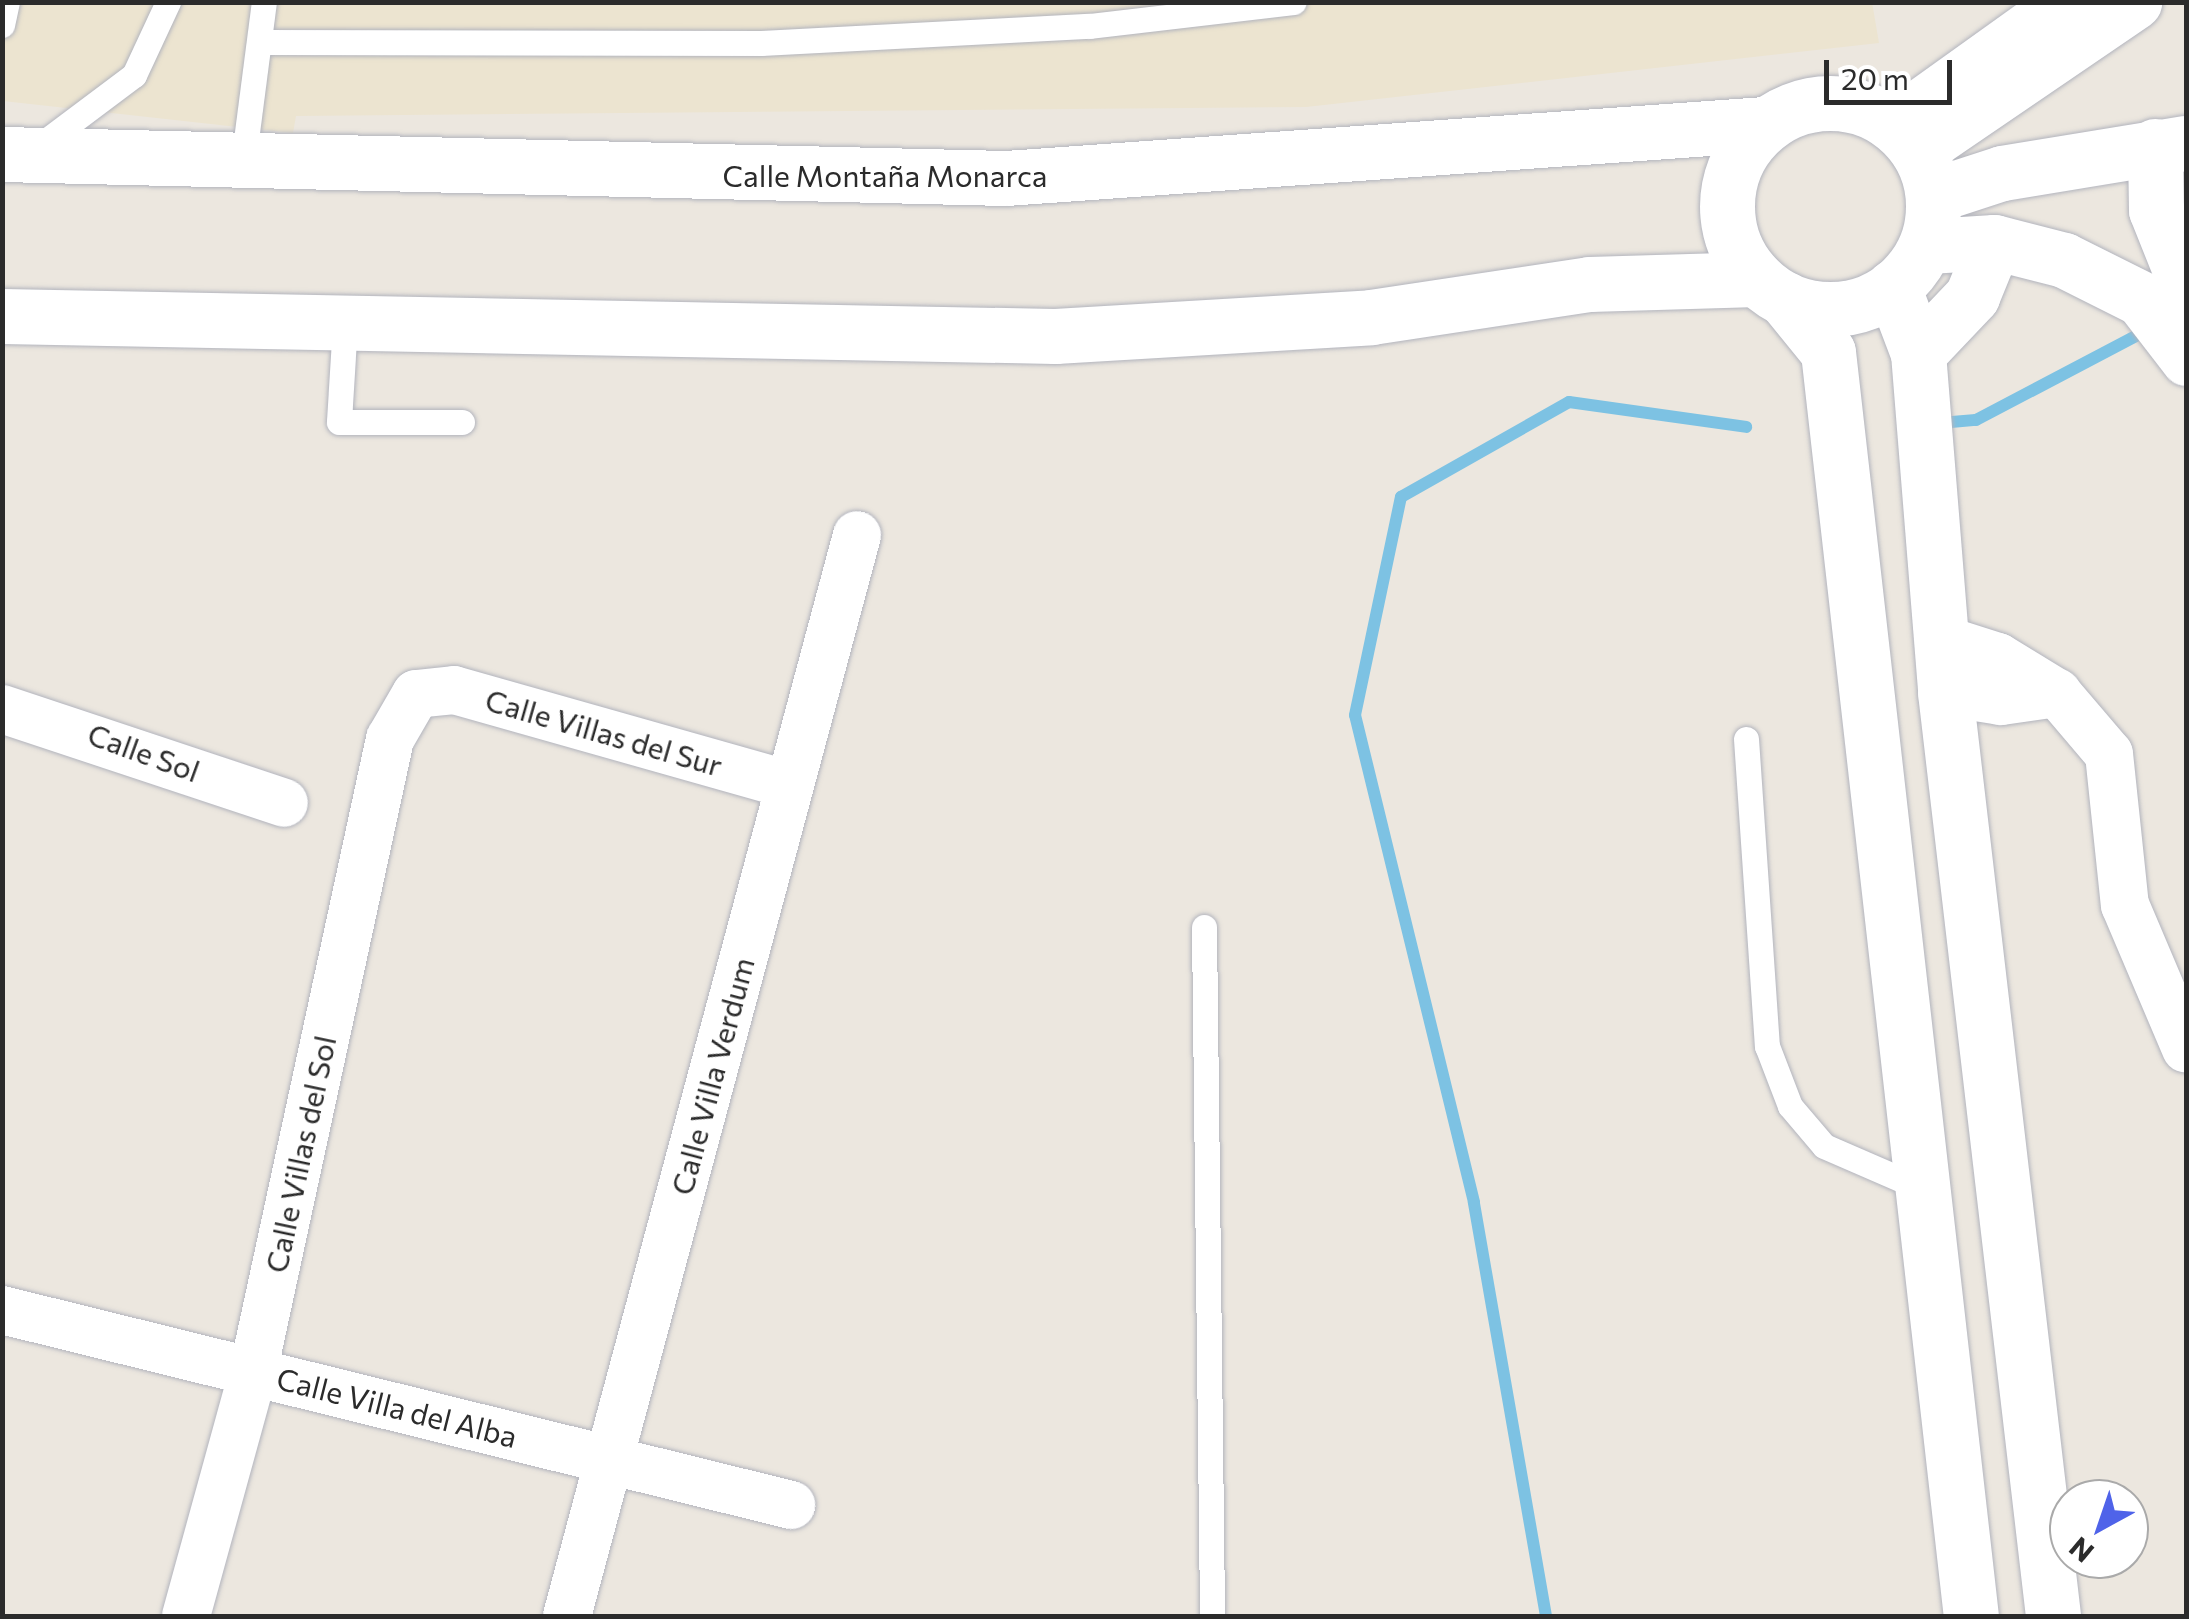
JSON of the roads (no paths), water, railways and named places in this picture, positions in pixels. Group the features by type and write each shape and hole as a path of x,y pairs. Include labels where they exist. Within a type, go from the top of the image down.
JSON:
{"main road":[{"path":"2053,1616 1945,692 1918,353 1893,288 1917,179 2066,2"},
{"path":"1917,179 2134,2"},
{"path":"1971,1616 1828,352 1736,251 1728,200 1742,150 1765,124 1830,102 1994,242 2130,291 2186,321"},
{"name":"Calle Montaña Monarca","path":"15,154 243,163 1006,178 1765,124"},
{"path":"1917,179 2002,173 2171,144 2156,210 2186,285"},
{"path":"1918,353 1972,296 1994,242"},
{"path":"2,316 1055,336 1372,317 1589,284 1771,289 1841,308 1893,288"}],"street":[{"path":"2130,291 2186,362"},
{"name":"Calle Villa Verdum","path":"567,1616 857,535"},
{"path":"1941,639 1998,657 2057,693 2095,730 2118,777 2125,906 2186,1050"},
{"name":"Calle Villas del Sur","path":"416,694 454,690 790,785"},
{"path":"1945,692 2001,702 2057,693"},
{"name":"Calle Villas del Sol","path":"186,1616 252,1372 390,739 416,694"},
{"name":"Calle Sol","path":"2,709 284,803"},
{"name":"Calle Villa del Alba","path":"2,1310 791,1505"}],"lane":[{"path":"2,25 7,2"},
{"path":"15,154 134,74 168,2"},
{"path":"243,163 264,2"},
{"path":"260,42 761,43 1090,26 1294,2"},
{"path":"345,323 339,422 462,422"},
{"path":"1746,740 1767,1046 1790,1106 1824,1146 1923,1188"},
{"path":"1204,928 1212,1616"}],"waterway":[{"path":"1940,423 1976,420 2138,335"},
{"path":"1546,1616 1474,1202 1355,715 1401,497 1569,402 1746,427"}]}
